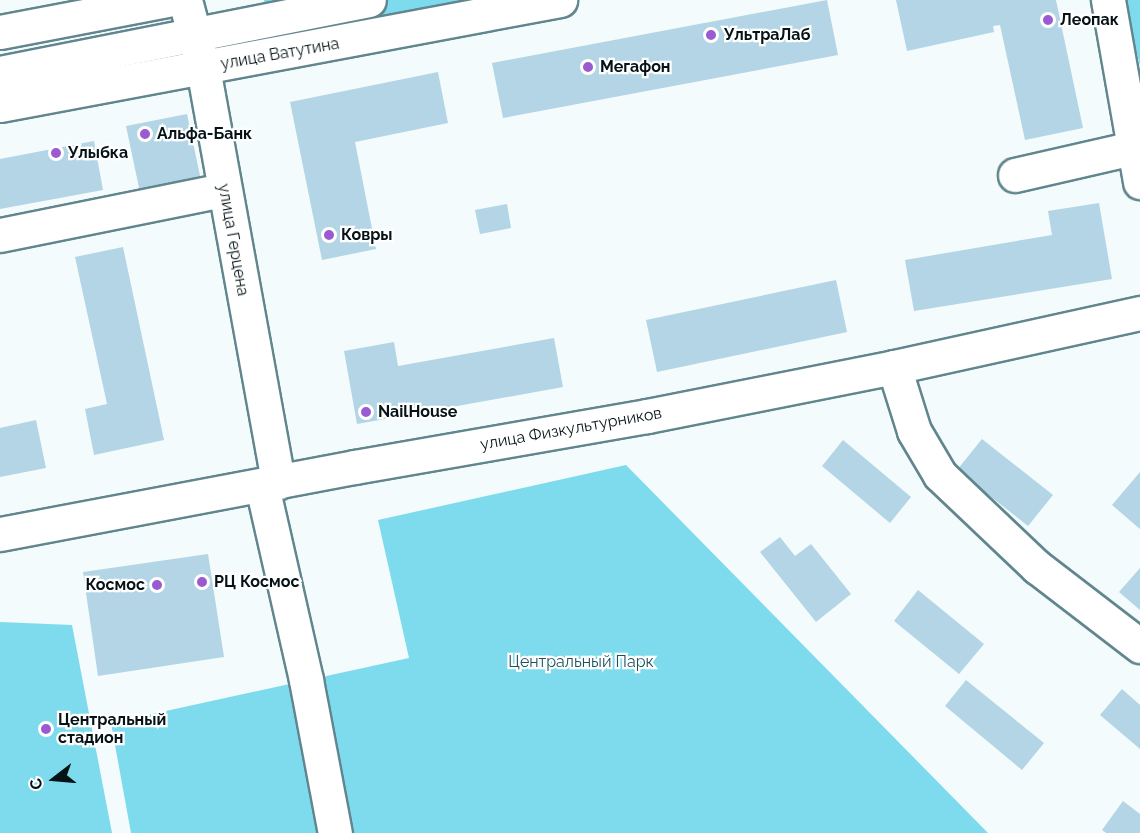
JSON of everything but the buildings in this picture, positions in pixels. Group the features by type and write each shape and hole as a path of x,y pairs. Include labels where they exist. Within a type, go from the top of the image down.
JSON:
{"street":[{"path":"0,32 167,0"},
{"name":"улица Герцена","path":"185,0 203,68 269,484 335,833"},
{"path":"0,73 369,0"},
{"name":"улица Ватутина","path":"0,105 560,0"},
{"path":"1108,0 1140,182"},
{"path":"1014,175 1133,148"},
{"path":"0,235 224,190"},
{"name":"улица Физкультурников","path":"0,534 647,416 894,368 1140,313"},
{"path":"894,368 914,431 940,475 1038,567 1140,646"}],"green space":[{"path":"264,0 487,0 272,42"},
{"path":"1124,0 1140,0 1140,66"},
{"name":"Центральный Парк","path":"626,465 988,833 131,833 111,723 409,658 378,520"},
{"name":"Центральный стадион","path":"0,622 72,625 112,833 0,833"}],"place":[{"name":"Леопак","path":"1048,20"},
{"name":"УльтраЛаб","path":"711,35"},
{"name":"Мегафон","path":"588,67"},
{"name":"Альфа-Банк","path":"145,134"},
{"name":"Улыбка","path":"56,153"},
{"name":"Ковры","path":"329,235"},
{"name":"NailHouse","path":"366,412"},
{"name":"РЦ Космос","path":"202,582"},
{"name":"Космос","path":"157,585"},
{"name":"Центральный стадион","path":"46,729"}]}
